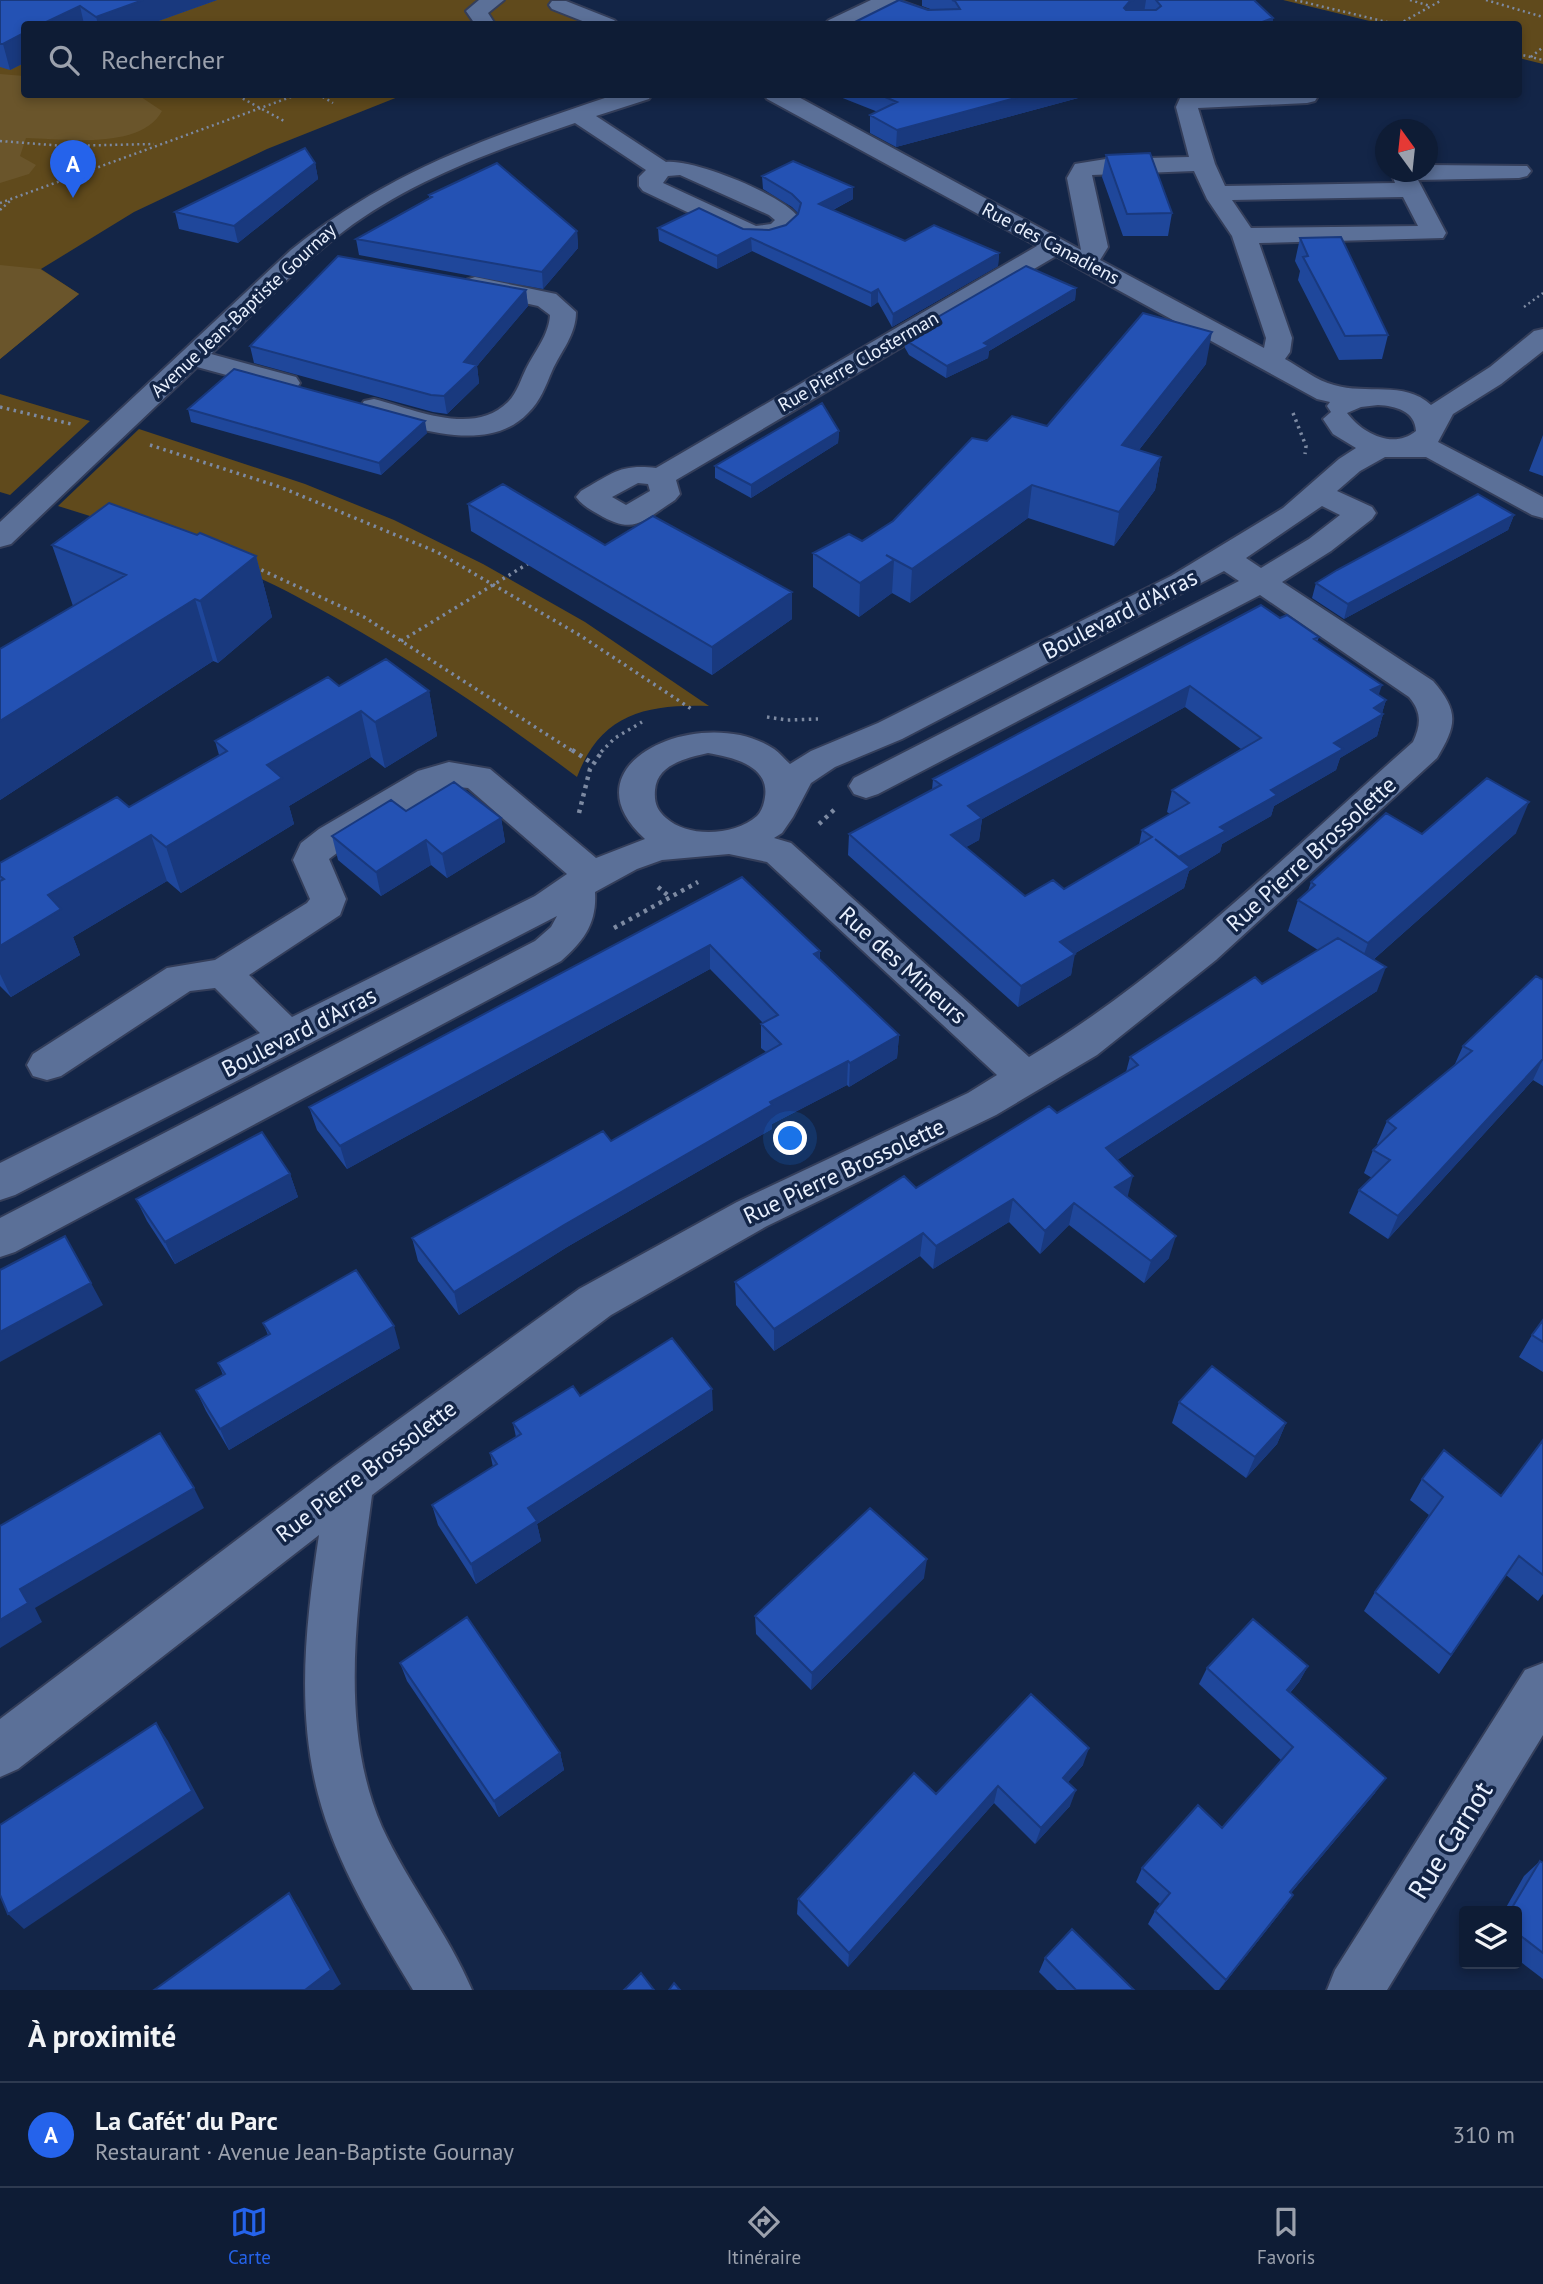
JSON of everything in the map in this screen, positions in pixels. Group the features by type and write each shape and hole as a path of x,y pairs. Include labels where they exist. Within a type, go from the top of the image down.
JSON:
{"street":[{"path":"483,21 476,11 494,0"},
{"path":"843,21 886,1 938,21"},
{"path":"552,21 560,15 554,3"},
{"path":"554,3 599,21"},
{"name":"Avenue Jean-Baptiste Gournay","path":"0,538 300,255 337,224 410,183 487,149 629,98"},
{"name":"Rue des Canadiens","path":"782,98 1268,359 1328,402 1344,430 1358,439 1417,441"},
{"path":"1240,98 1188,103 1186,107 1203,164 1216,193 1244,236 1279,338 1277,352 1268,359"},
{"path":"579,115 662,170 696,172 778,210 787,218 787,222 771,233 746,232 655,190 651,186 651,177 662,170"},
{"path":"1086,262 1095,247 1079,178 1083,169 1203,164"},
{"path":"1244,236 1434,233 1402,173 1519,171"},
{"path":"1216,193 1411,190"},
{"name":"Rue Pierre Closterman","path":"661,477 1056,246"},
{"path":"300,255 334,261"},
{"path":"352,401 454,427 489,423 519,408 561,328 563,312 554,303 534,296 454,282"},
{"path":"1417,441 1444,407 1484,383 1543,337"},
{"path":"191,357 312,390"},
{"path":"866,786 1261,582 1320,545 1361,513 1328,485 1339,449 1328,402 1345,403 1371,397 1434,396 1484,383"},
{"path":"1371,397 1399,400 1416,407 1427,417 1417,441"},
{"path":"1417,441 1543,509"},
{"name":"Boulevard d'Arras","path":"780,822 798,775 823,759 890,732 1182,583 1291,516 1363,455 1417,441"},
{"name":"Rue Pierre Brossolette","path":"0,1751 350,1482 578,1314 624,1284 752,1214 957,1117 1027,1079 1111,1024 1203,950 1408,767 1425,750 1436,733 1437,717 1433,702 1421,689 1225,558"},
{"name":"Boulevard d'Arras","path":"728,743 803,746 890,732"},
{"path":"699,743 728,743 754,751 774,765 784,784 780,822 730,842 690,843 670,838 653,828 641,816 634,795 640,775 650,763 664,754 699,743"},
{"path":"0,1239 531,961 565,937 574,926 585,881 558,848 478,777 449,774 430,779 332,838 314,852 311,860 327,892 327,905 223,973 181,978 47,1065"},
{"name":"Boulevard d'Arras","path":"585,881 617,843 634,795"},
{"name":"Rue des Mineurs","path":"780,822 1027,1079"},
{"name":"Boulevard d'Arras","path":"0,1183 548,905 585,881 648,851 690,843"},
{"path":"223,973 289,1038"},
{"path":"350,1482 339,1566 331,1664 338,1765 345,1797 370,1861 444,1990"},
{"name":"Rue Carnot","path":"1355,1990 1543,1688"}],"path":[{"path":"1295,0 1384,21"},
{"path":"1409,0 1431,7"},
{"path":"1403,21 1442,0"},
{"path":"1486,0 1543,17"},
{"path":"1531,57 1543,47"},
{"path":"1522,55 1543,60"},
{"path":"242,98 286,122"},
{"path":"0,203 289,98"},
{"path":"325,98 334,103"},
{"path":"0,141 64,146 136,146 162,143"},
{"path":"0,210 13,198"},
{"path":"1521,309 1543,293"},
{"path":"1303,457 1306,446 1296,425 1292,400 1300,390 1328,402"},
{"path":"0,407 110,434 214,464 280,487 437,552 495,584 693,710"},
{"path":"401,642 530,562"},
{"path":"251,565 352,611 592,764"},
{"path":"686,711 704,710"},
{"path":"763,716 796,720 829,717"},
{"path":"558,848 576,827 583,788 592,764 617,736 644,721"},
{"path":"815,827 850,794 866,786"},
{"path":"565,937 618,927 707,877"}],"shaded area":[{"path":"0,0 550,0 589,21 21,21 21,98 395,98 267,149 134,212 41,269 79,294 0,359"},
{"path":"1283,0 1543,0 1543,64 1522,59 1522,21 1370,21"},
{"path":"0,74 21,76 21,98 142,98 162,111 152,123 137,132 120,137 101,140 26,138 20,156 36,165 29,174 0,183"},
{"path":"0,265 40,269 79,294 0,359"},
{"path":"0,394 90,421 10,495 0,492"},
{"path":"139,429 305,484 394,520 483,564 585,622 709,706 666,707 629,717 613,726 599,739 587,755 577,777 430,674 293,595 201,554 58,506"}],"building":[{"path":"0,0 143,0 96,17 80,6 48,21 21,21 21,35 0,44"},
{"path":"899,0 928,10 960,9 952,0 1134,0 1124,8 1126,10 1156,10 1161,6 1156,0 1254,0 1273,18 1265,21 857,21"},
{"path":"888,98 1015,98 897,130 870,115 897,102"},
{"path":"305,148 315,163 234,226 175,212"},
{"path":"1150,153 1172,213 1127,214 1106,155"},
{"path":"793,161 853,187 819,204 905,241 934,225 999,253 893,314 878,289 871,293 751,238 717,256 658,228 699,208 743,229 769,230 786,225 798,214 801,203 792,194 762,176"},
{"path":"497,163 577,231 542,272 356,239 432,197 429,195"},
{"path":"1341,237 1388,335 1345,336 1303,257 1308,256 1300,238"},
{"path":"338,256 526,290 464,362 477,365 444,396 431,395 250,346"},
{"path":"1026,266 1076,288 984,343 989,346 947,366 910,343 905,336"},
{"path":"1143,313 1212,332 1122,445 1161,457 1119,512 1032,485 912,569 886,555 894,560 860,583 813,553 849,534 862,541 893,521 972,438 987,441 1012,416 1047,426"},
{"path":"234,369 425,421 379,463 188,409"},
{"path":"822,403 839,431 751,485 715,466"},
{"path":"503,484 605,545 653,516 792,592 712,647 468,504"},
{"path":"1478,494 1514,515 1348,604 1316,583 1337,570"},
{"path":"109,503 197,535 200,533 256,556 200,601 195,599 0,721 0,649 126,575 52,545"},
{"path":"1261,605 1280,618 1287,615 1319,637 1314,639 1382,685 1371,690 1386,700 1374,708 1383,714 1334,743 1343,749 1271,790 1277,795 1220,827 1226,831 1179,857 1155,839 1190,867 1060,942 1075,954 1021,986 849,834 941,785 933,779","holes":["1190,686 1261,738 1172,790 1189,803 1142,830 1152,837 1064,889 1053,880 1025,896 951,835 982,818 968,806"]},
{"path":"386,659 429,691 375,722 361,711 267,765 282,778 166,847 151,835 48,895 61,909 0,946 0,881 4,879 0,876 0,863 117,797 129,807 227,751 215,741 328,677 339,686"},
{"path":"1487,778 1529,802 1368,943 1298,900 1315,885 1311,882 1386,813 1422,834"},
{"path":"454,782 501,818 442,854 426,840 376,872 332,836 391,800 406,811"},
{"path":"742,877 820,951 814,954 899,1035 850,1063 848,1061 770,1102 772,1105 454,1292 412,1238 603,1131 611,1141 781,1044 761,1024 778,1015 710,945 340,1146 309,1107"},
{"path":"1338,938 1386,967 1106,1148 1133,1176 1115,1187 1176,1236 1151,1261 1074,1203 1045,1231 1013,1199 936,1246 923,1233 774,1329 735,1282 904,1176 916,1188 1049,1106 1057,1113 1138,1065 1130,1057 1255,977 1262,984"},
{"path":"1536,976 1543,980 1543,1059 1398,1216 1359,1190 1390,1160 1373,1150 1396,1128 1387,1121 1472,1051 1463,1046"},
{"path":"262,1132 290,1174 165,1242 136,1199"},
{"path":"65,1236 91,1283 0,1332 0,1270"},
{"path":"356,1270 394,1326 220,1429 196,1390 225,1374 218,1363 270,1334 263,1323"},
{"path":"1543,1320 1543,1342 1532,1335"},
{"path":"672,1338 712,1389 528,1508 537,1521 471,1564 432,1505 497,1464 490,1453 521,1434 513,1423 573,1386 580,1396"},
{"path":"1212,1366 1286,1423 1255,1457 1179,1402"},
{"path":"160,1433 194,1488 20,1589 28,1603 0,1620 0,1526"},
{"path":"1543,1440 1543,1575 1519,1556 1451,1655 1375,1592 1443,1497 1422,1479 1444,1450 1501,1496"},
{"path":"870,1508 927,1559 812,1673 755,1616"},
{"path":"467,1617 560,1753 494,1801 400,1663"},
{"path":"1253,1619 1308,1666 1287,1690 1386,1778 1290,1892 1293,1895 1226,1980 1155,1911 1170,1893 1142,1868 1198,1805 1222,1828 1293,1747 1207,1668"},
{"path":"1031,1694 1089,1748 1063,1778 1076,1790 1041,1828 998,1786 849,1953 798,1899 914,1773 936,1794"},
{"path":"156,1723 192,1791 8,1914 0,1895 0,1825"},
{"path":"1540,1861 1543,1863 1543,1953 1522,1937 1522,1906 1513,1906"},
{"path":"289,1893 331,1970 305,1990 154,1990"},
{"path":"1072,1929 1134,1990 1076,1990 1045,1958"},
{"path":"641,1973 654,1990 624,1990"},
{"path":"674,1983 680,1990 669,1990"}],"place":[{"name":"La Cafét' du Parc","path":"73,198"}]}
